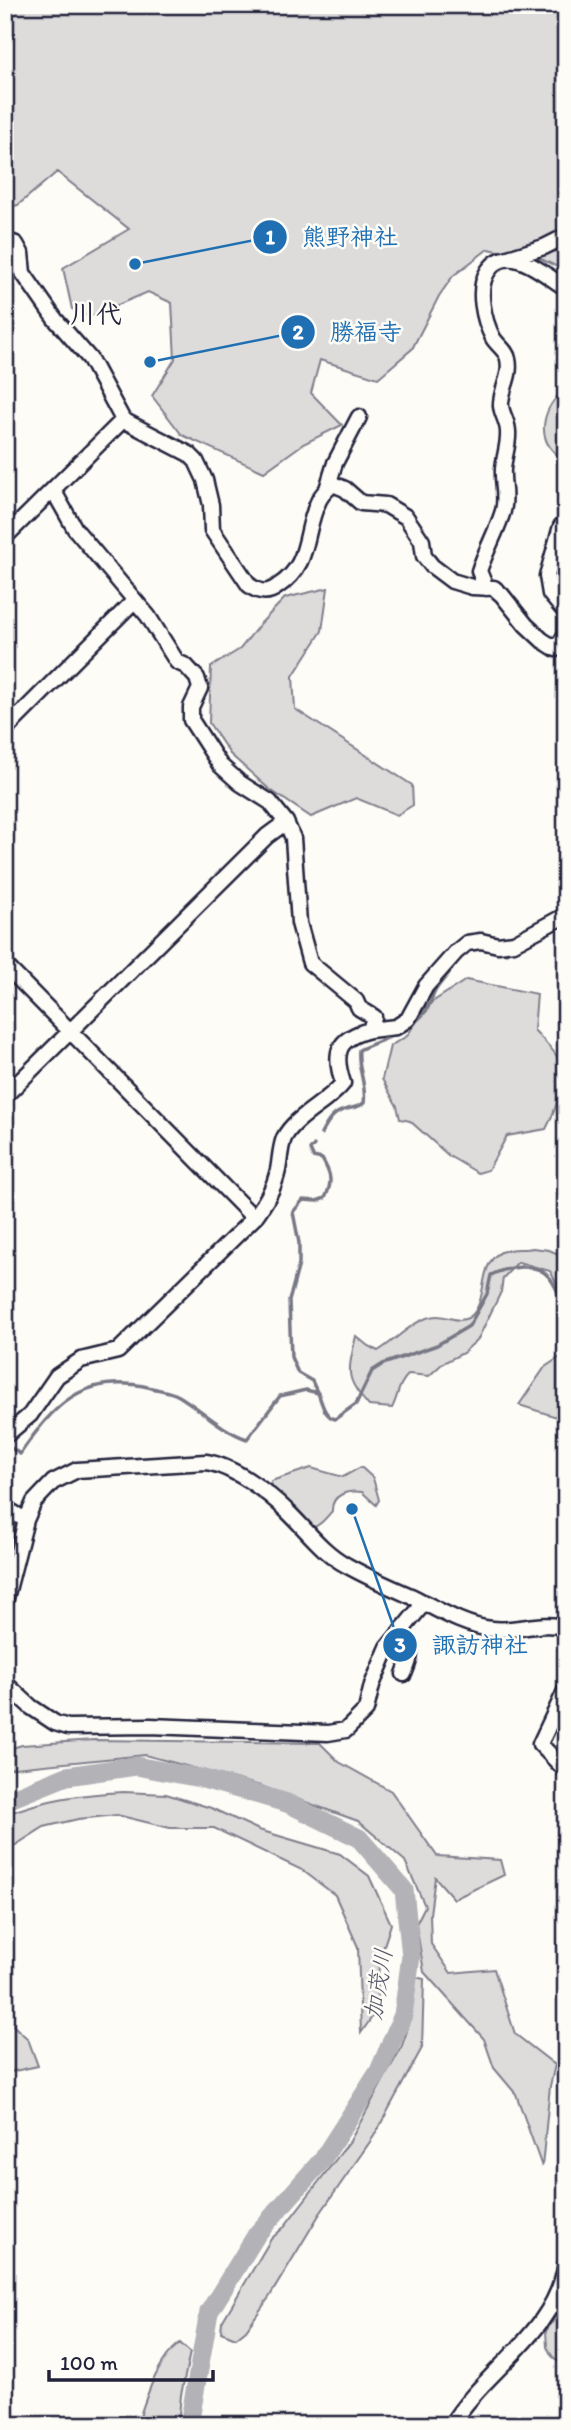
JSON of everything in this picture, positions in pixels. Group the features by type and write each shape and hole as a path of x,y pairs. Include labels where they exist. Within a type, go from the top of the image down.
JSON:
{"street":[{"path":"486,588 480,571 503,510 503,468 509,434 507,420 501,408 502,396 509,378 508,358 493,338 484,308 482,285 488,270 507,258 544,247 566,236"},
{"path":"5,240 16,244 21,253 22,268 55,319 90,359 123,419 189,454 196,461 211,505 212,530 249,584 257,590 272,590 295,572 304,556 320,499 333,484 345,489 361,503 386,505 405,517 422,541 424,556 432,566 452,581 472,587 494,588 542,640 561,649 566,634"},
{"path":"507,258 530,265 566,288"},
{"path":"5,259 22,268"},
{"path":"327,489 335,463 359,417"},
{"path":"5,537 123,419"},
{"path":"52,490 75,529 148,616 177,662 186,666 197,678 200,688 191,707 191,720 220,765 240,783 270,802 286,822 293,838 299,923 310,963 356,1001 359,1009 374,1017 370,1030"},
{"path":"561,526 547,576 550,594 566,613"},
{"path":"5,730 134,601"},
{"path":"5,1096 267,835 286,822"},
{"path":"5,1436 30,1415 57,1376 81,1360 118,1350 175,1298 254,1218 269,1198 278,1172 285,1137 343,1083 336,1062 345,1041 356,1033 396,1027 408,1020 426,986 467,943 514,943 566,915"},
{"path":"5,965 254,1218"},
{"path":"5,1602 26,1520 34,1502 53,1482 77,1470 206,1462 218,1464 236,1473 287,1511 306,1534 343,1563 454,1617 492,1629 549,1623 566,1627"},
{"path":"5,1508 26,1520"},
{"path":"5,1683 31,1707 55,1723 68,1727 150,1726 328,1733 346,1730 366,1710 372,1685 388,1647 424,1603"},
{"path":"399,1634 410,1648 411,1656 404,1674"},
{"path":"566,1689 540,1744 566,1771"},
{"path":"451,2425 463,2405 522,2347 541,2324 564,2275 566,2263"}],"shaded area":[{"path":"5,5 566,5 566,271 539,258 488,249 453,276 439,296 412,349 378,378 320,360 311,393 342,425 303,444 264,472 182,435 152,396 175,359 172,303 148,292 89,317 72,309 63,268 129,229 57,172 18,205 5,208"},
{"path":"566,389 566,449 565,454 559,456 551,449 544,431 547,412"},
{"path":"328,588 322,631 293,676 295,709 412,785 413,805 397,815 356,798 311,817 269,789 230,754 209,723 211,667 240,649 285,598"},
{"path":"466,980 537,994 534,1030 556,1055 561,1072 560,1092 546,1129 507,1136 488,1170 478,1173 449,1156 410,1121 400,1119 397,1106 382,1079 390,1046 407,1036 426,1006"},
{"path":"533,1248 549,1250 566,1257 566,1300 550,1271 518,1262 503,1278 501,1292 478,1339 463,1353 443,1363 429,1376 409,1374 400,1386 392,1408 369,1406 355,1388 350,1374 356,1336 378,1351 429,1317 442,1316 460,1320 469,1318 478,1307 486,1272 494,1257 505,1251"},
{"path":"566,1353 566,1420 519,1405 545,1367"},
{"path":"361,1467 373,1478 379,1500 376,1505 362,1492 346,1493 337,1497 332,1511 324,1520 308,1530 272,1489 271,1481 311,1468 343,1477"},
{"path":"94,1740 320,1743 339,1762 391,1791 437,1856 500,1860 504,1875 454,1899 435,1877 430,1914 431,1944 451,1973 494,1969 515,2034 555,2065 550,2086 542,2167 516,2094 494,2068 484,2039 424,1972 416,1924 425,1906 405,1861 358,1821 261,1786 145,1755 5,1769 5,1750 22,1745"},
{"path":"124,1792 166,1794 211,1808 259,1830 340,1854 369,1876 391,1924 379,1961 377,2010 361,2033 358,1947 335,1895 302,1870 214,1828 170,1828 117,1815 78,1819 44,1827 14,1846 5,1848 5,1815 63,1798"},
{"path":"415,1977 424,1979 422,2048 374,2136 319,2215 246,2330 236,2338 221,2332 222,2322 271,2239 283,2228 350,2141 401,2048 407,2031"},
{"path":"5,2018 28,2039 38,2066 5,2073"},
{"path":"566,2286 566,2368 552,2356 547,2347 546,2331 556,2317"},
{"path":"180,2343 190,2352 178,2425 137,2425 159,2369"}],"waterway":[{"path":"499,950 506,953 514,948"},
{"path":"321,1134 337,1113 364,1103 359,1050 386,1039 419,1019 458,959"},
{"path":"314,1145 310,1150 313,1157 322,1159 330,1183 325,1198 317,1201 303,1200 293,1212 299,1243 299,1264 289,1301 291,1357 298,1373 312,1381 317,1392"},
{"path":"5,1444 20,1454 58,1408 87,1389 105,1385 125,1384 175,1394 220,1425 247,1439 280,1396 306,1390 318,1393 326,1412 335,1419 356,1404 372,1371 383,1364 437,1345 469,1326 487,1294 491,1275 513,1268 537,1269 549,1277 566,1306"},
{"name":"加茂川","path":"5,1801 67,1776 136,1766 200,1778 287,1803 359,1838 404,1890 411,1956 403,2015 379,2071 322,2160 257,2234 209,2312 189,2425"}],"place":[{"name":"熊野神社","path":"135,264"},
{"name":"勝福寺","path":"150,362"},
{"name":"諏訪神社","path":"352,1509"}],"district":[{"name":"川代","path":"96,314"}]}
